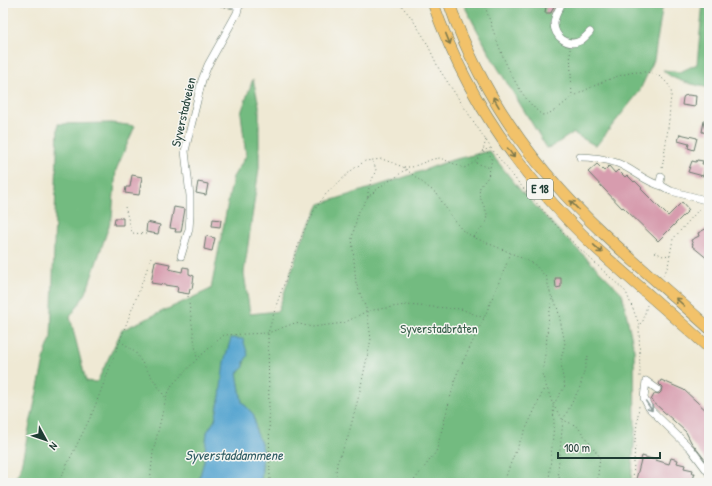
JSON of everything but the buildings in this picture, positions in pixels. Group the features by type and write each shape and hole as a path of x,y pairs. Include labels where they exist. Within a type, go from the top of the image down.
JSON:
{"highway":[{"name":"E 18","path":"433,3 454,56 473,93 498,134 534,183 556,208 596,248 709,348"},
{"name":"E 18","path":"449,3 467,49 507,121 546,173 605,236 709,328"}],"street":[{"path":"223,3 241,4"},
{"path":"562,3 554,20 554,28 560,38 569,42 581,41 590,32"},
{"name":"Syverstadveien","path":"181,256 189,229 190,216 190,196 185,151 205,72 241,4"},
{"path":"580,157 591,157 617,163 653,184 662,186 671,191 708,201"},
{"path":"661,177 660,182 662,186"},
{"path":"657,389 646,382 644,398 649,408 691,448 709,473"}],"path":[{"path":"399,3 411,17 425,38 439,69 491,148 517,181 563,233 626,292 640,324 640,380"},
{"path":"484,3 498,46 518,86 532,107 542,115 550,114 572,97 598,84 621,75 634,72 649,72 660,76 671,90 670,112 661,177"},
{"path":"569,42 572,97"},
{"path":"403,167 412,167 440,158 464,168 475,163 485,147 486,139"},
{"path":"482,152 491,148"},
{"path":"473,237 486,224 487,213 479,195 480,187 488,177 492,159 489,153 482,152"},
{"path":"270,483 268,333 277,303 303,233 315,210 326,194 352,170 366,161 382,159 403,167 437,194 462,230 473,237 534,264 546,277 558,310 565,343 561,359 565,386 554,404 554,424 549,480 551,483"},
{"path":"368,197 376,169 372,160"},
{"path":"475,163 490,168"},
{"path":"335,483 337,463 348,437 371,339 368,311 356,284 352,238 358,213 368,197 385,183 407,170"},
{"path":"664,275 672,239 708,201"},
{"path":"124,207 132,233 146,234"},
{"path":"655,252 663,256 669,255"},
{"path":"412,483 436,452 456,376 484,318 511,253"},
{"path":"58,483 92,414 151,257"},
{"path":"188,296 196,359"},
{"path":"552,297 542,374 545,385 563,420 577,426 600,457 597,483"},
{"path":"640,324 643,321 647,303"},
{"path":"150,483 153,452 166,398 172,385 196,359 224,335 268,333 295,323 312,327 344,323 368,311 405,305 461,309 484,318"},
{"path":"120,340 135,352 166,398"},
{"path":"560,483 558,470 563,420 580,387 588,356"},
{"path":"504,483 511,461 537,406 545,385"},
{"path":"633,483 635,441 640,403"}],"green space":[{"path":"464,3 663,3 654,60 639,92 596,146 573,133 547,148 493,60"},
{"path":"703,3 709,3 709,88 678,80 663,70 680,72 697,64"},
{"name":"Syverstadbråten","path":"253,79 259,105 259,168 244,273 250,314 278,311 301,243 320,204 405,177 452,160 489,151 521,191 622,293 634,350 635,431 631,483 261,483 263,449 256,431 254,415 242,402 237,373 244,367 244,362 220,396 215,420 207,432 204,461 198,483 12,483 20,470 46,351 51,339 58,124 112,123 135,126 116,170 112,217 86,293 70,317 86,381 97,382 122,330 211,289 233,177 246,156 241,113"}],"water":[{"name":"Syverstaddammene","path":"231,338 243,339 248,355 244,362 244,367 237,373 242,402 254,415 256,431 263,449 261,483 198,483 204,461 207,432 215,420 220,396 224,362"}]}
